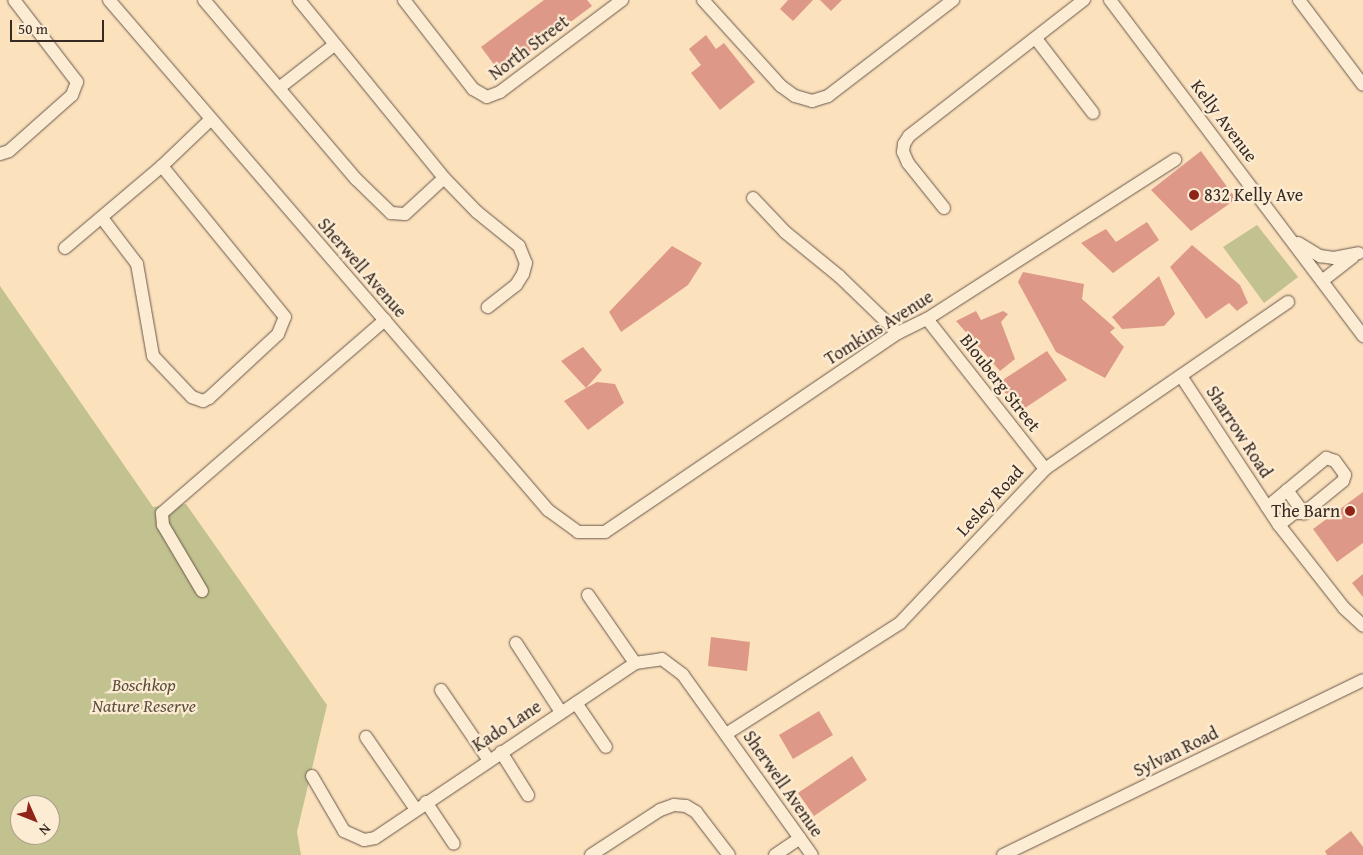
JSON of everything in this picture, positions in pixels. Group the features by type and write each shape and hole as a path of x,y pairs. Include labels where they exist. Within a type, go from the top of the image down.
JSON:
{"street":[{"path":"0,154 9,151 72,95 77,82 14,0"},
{"name":"Sherwell Avenue","path":"109,0 210,120 548,510 578,532 604,532"},
{"path":"204,0 356,179 391,213 405,214 444,178"},
{"path":"299,0 444,178 477,212 511,239 524,256 526,263 523,274 516,285 488,307"},
{"name":"North Street","path":"404,0 473,89 486,97 500,92 622,0"},
{"path":"703,0 781,86 795,96 812,101 828,96 953,0"},
{"path":"944,208 908,163 903,152 904,144 910,136 1037,40 1084,0"},
{"name":"Kelly Avenue","path":"1110,0 1363,336"},
{"path":"1299,0 1363,85"},
{"path":"1037,40 1092,113"},
{"path":"279,88 334,45"},
{"path":"65,248 162,166 210,120"},
{"name":"Tomkins Avenue","path":"604,532 898,333 927,319 1175,160"},
{"path":"102,218 137,264 153,356 192,397 203,401 209,398 278,334 285,316 162,166"},
{"path":"753,198 785,232 839,276 898,333"},
{"path":"1290,237 1320,256 1347,258 1361,251"},
{"path":"1322,281 1361,251"},
{"name":"Lesley Road","path":"726,734 900,623 1045,469 1288,302"},
{"name":"Blouberg Street","path":"927,319 1045,469"},
{"path":"202,591 164,525 162,513 385,320"},
{"name":"Sharrow Road","path":"1181,376 1279,525 1344,608 1363,626"},
{"name":"Sharrow Road","path":"1267,507 1326,458 1335,461 1345,478 1304,513"},
{"path":"1284,493 1304,513"},
{"path":"1279,525 1294,513 1304,513"},
{"path":"588,595 635,663"},
{"path":"516,643 560,712"},
{"name":"Kado Lane","path":"312,776 344,830 353,837 375,838 488,759 635,663 662,659 672,664 726,734"},
{"name":"Sylvan Road","path":"1003,855 1363,680"},
{"path":"441,690 488,759"},
{"path":"576,703 606,747"},
{"name":"Sherwell Avenue","path":"726,734 812,855"},
{"path":"366,737 454,844"},
{"path":"501,752 528,795"},
{"path":"590,855 660,810 674,805 686,806 696,812 728,855"},
{"path":"775,855 800,838"}],"green space":[{"path":"1257,225 1298,277 1264,303 1223,247"},
{"name":"Boschkop Nature Reserve","path":"0,286 153,507 186,504 327,705 297,832 301,855 0,855"}],"building":[{"path":"544,0 587,0 592,6 501,74 481,47"},
{"path":"788,0 813,0 793,21 780,9"},
{"path":"820,0 842,0 831,11"},
{"path":"706,35 716,49 724,43 755,82 720,110 691,73 701,65 689,49"},
{"name":"832 Kelly Ave","path":"1201,151 1236,199 1191,231 1151,190"},
{"path":"1147,222 1159,240 1113,273 1081,243 1106,229 1116,242"},
{"path":"1192,245 1240,285 1248,303 1237,311 1229,303 1206,319 1170,267"},
{"path":"672,246 702,263 688,285 621,332 609,312"},
{"path":"1023,272 1084,284 1082,299 1115,328 1110,332 1124,347 1105,378 1056,352 1018,282"},
{"path":"1159,276 1175,314 1164,326 1122,329 1112,317"},
{"path":"976,311 981,320 1003,311 1008,314 1001,322 1015,359 1000,371 956,321"},
{"path":"583,347 602,370 586,388 561,361"},
{"path":"1047,351 1067,380 1025,408 995,385"},
{"path":"597,382 615,384 624,403 588,430 564,401"},
{"name":"The Barn","path":"1363,492 1363,543 1337,562 1313,529"},
{"path":"1363,574 1363,597 1352,583"},
{"path":"711,637 750,642 747,671 708,666"},
{"path":"819,711 833,735 793,759 779,735"},
{"path":"852,756 867,780 814,816 798,793"},
{"path":"1351,831 1363,847 1363,855 1327,855 1325,851"}],"place":[{"name":"832 Kelly Ave","path":"1194,195"},
{"name":"The Barn","path":"1350,511"}]}
